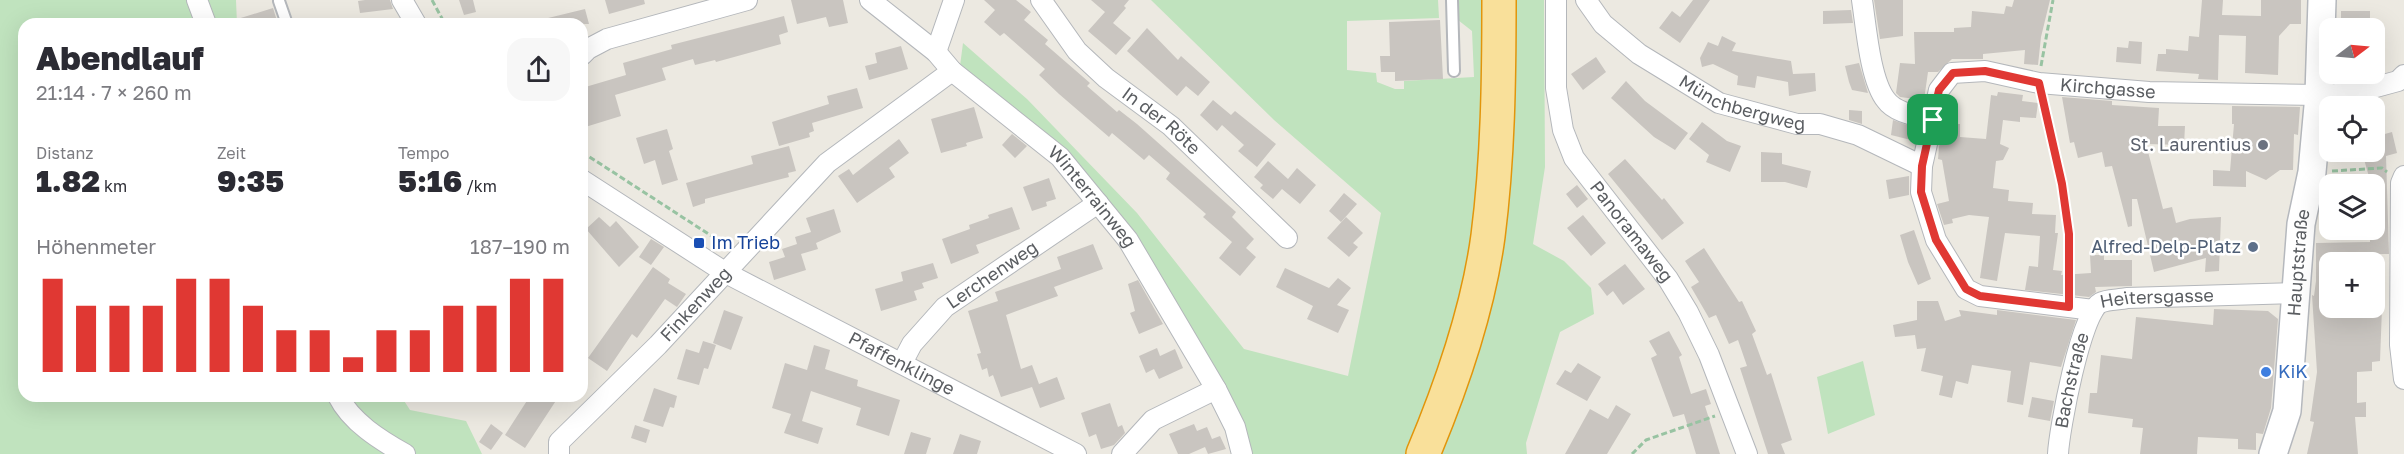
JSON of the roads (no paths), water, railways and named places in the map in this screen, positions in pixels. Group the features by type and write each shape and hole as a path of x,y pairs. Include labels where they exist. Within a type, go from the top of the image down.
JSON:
{"highway":[{"path":"1423,454 1463,346 1488,237 1498,124 1499,0"}],"main road":[{"name":"Hauptstraße","path":"2273,454 2287,411 2301,224 2312,172 2319,95 2322,0"}],"street":[{"path":"197,0 204,18"},
{"path":"402,0 412,18"},
{"path":"588,51 607,39 747,0"},
{"name":"Winterrainweg","path":"870,0 936,52 952,71 1060,157 1098,202 1128,240 1216,389 1235,427 1242,454"},
{"path":"936,52 954,0"},
{"name":"In der Röte","path":"1041,0 1077,51 1106,78 1171,126 1287,238"},
{"name":"Panoramaweg","path":"1556,0 1556,88 1563,130 1574,158 1668,279 1689,312 1709,355 1747,454"},
{"name":"Münchbergweg","path":"1586,0 1602,24 1639,54 1719,103 1797,124 1820,124 1858,135 1922,166"},
{"path":"1862,0 1874,70 1886,101 1907,113 1933,120"},
{"name":"Finkenweg","path":"558,454 560,442 726,273 827,163 952,71"},
{"name":"Kirchgasse","path":"1933,120 1939,90 1953,73 1985,71 2039,83 2149,92 2319,95 2354,93 2402,81"},
{"name":"Heitersgasse","path":"1933,120 1922,166 1921,192 1936,240 1966,289 1980,296 2093,310 2100,303 2127,298 2295,293"},
{"path":"2403,179 2400,345 2404,379"},
{"path":"588,190 726,273"},
{"name":"Lerchenweg","path":"902,363 912,344 945,306 1098,202"},
{"name":"Pfaffenklinge","path":"726,273 1076,454"},
{"name":"Bachstraße","path":"2058,454 2059,435 2078,351 2093,310"},
{"path":"1122,454 1153,420 1216,389"},
{"path":"341,402 360,423 385,443 405,454"}],"lane":[{"path":"1452,0 1454,71"},
{"path":"279,1 285,18"}],"place":[{"name":"St. Laurentius","path":"2263,145"},
{"name":"Im Trieb","path":"699,243"},
{"name":"Alfred-Delp-Platz","path":"2253,247"},
{"name":"KiK","path":"2266,372"}]}
